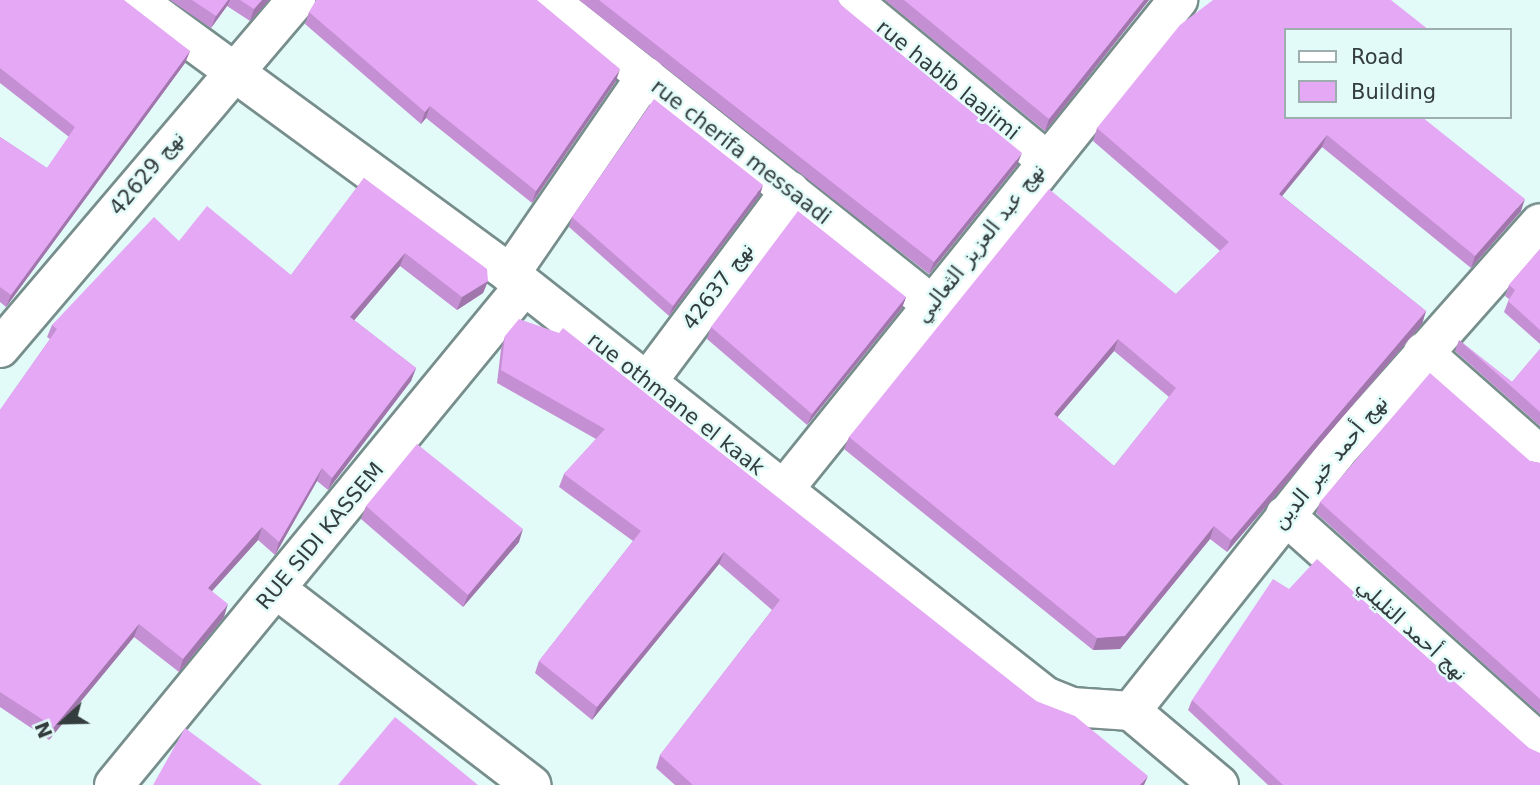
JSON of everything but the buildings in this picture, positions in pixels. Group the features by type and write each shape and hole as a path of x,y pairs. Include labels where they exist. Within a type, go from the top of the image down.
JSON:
{"street":[{"name":"rue othmane el kaak","path":"136,0 234,69 517,280 785,488 1045,696 1072,707 1131,711"},
{"name":"نهج 42629","path":"0,348 234,69 296,0"},
{"name":"rue cherifa messaadi","path":"549,0 933,305"},
{"name":"rue habib laajimi","path":"851,0 1046,160"},
{"name":"نهج عبد العزيز الثعالبي","path":"785,488 933,305 1164,5"},
{"name":"RUE SIDI KASSEM","path":"114,785 276,589 517,280 646,76"},
{"name":"نهج 42637","path":"647,382 790,191"},
{"name":"نهج أحمد خير الدين","path":"1131,711 1285,515 1423,352 1540,223"},
{"path":"1423,352 1540,455"},
{"name":"نهج أحمد التليلي","path":"1285,515 1540,743"},
{"path":"276,589 531,785"},
{"path":"1131,711 1219,785"}]}
